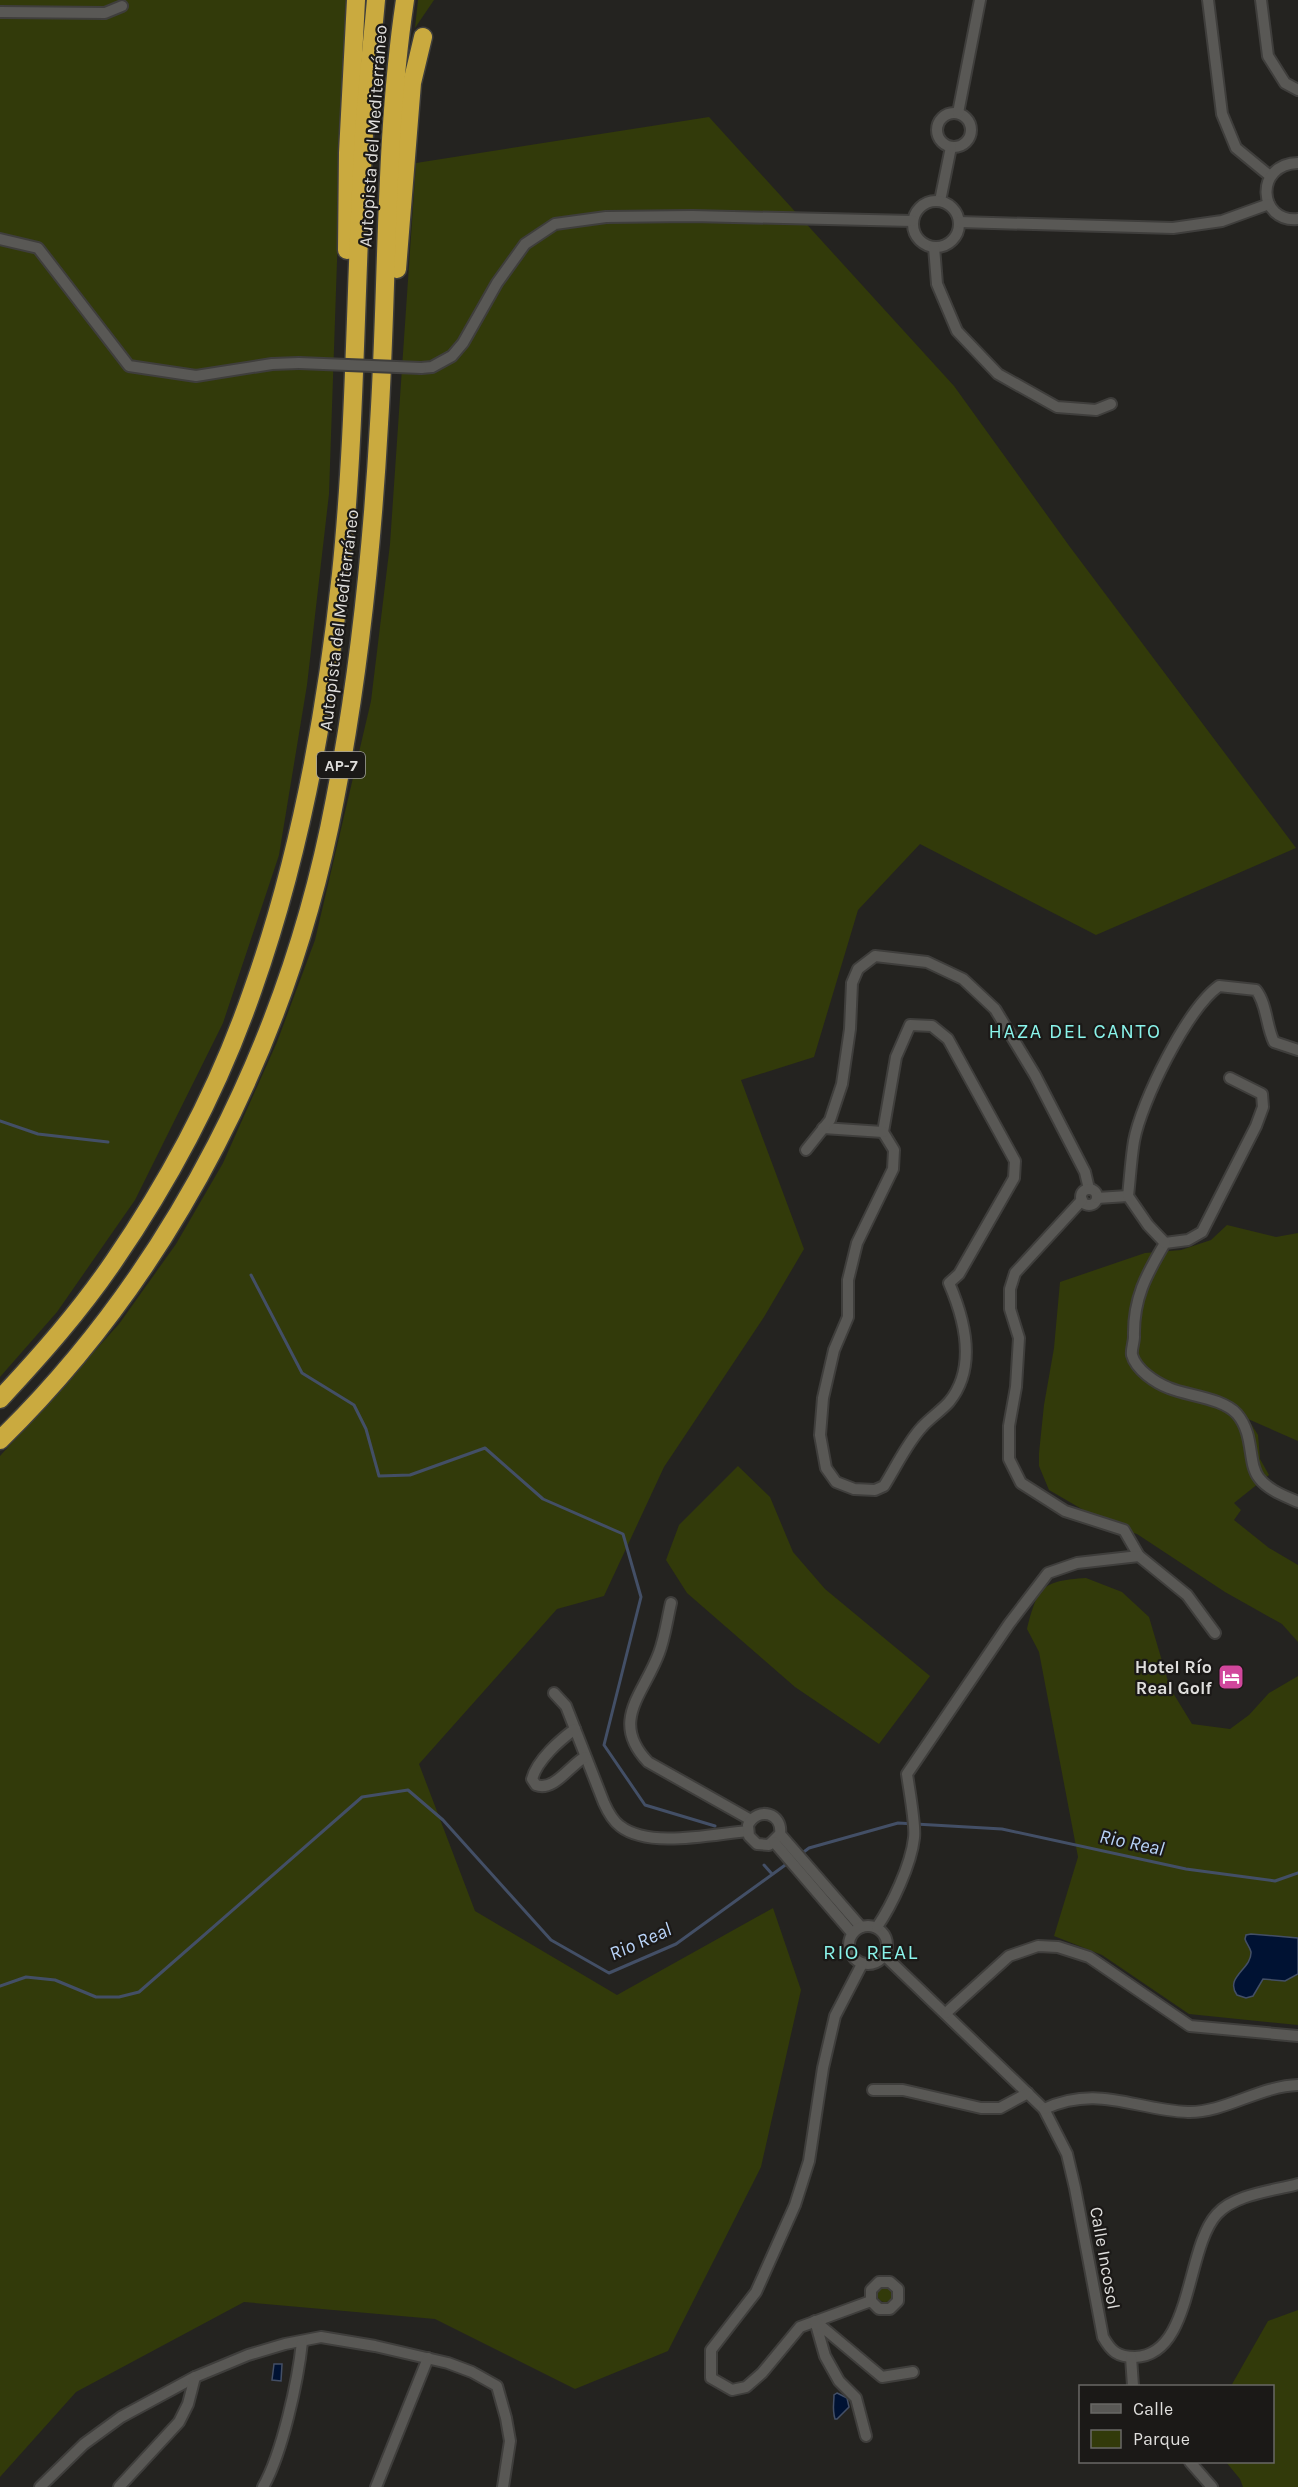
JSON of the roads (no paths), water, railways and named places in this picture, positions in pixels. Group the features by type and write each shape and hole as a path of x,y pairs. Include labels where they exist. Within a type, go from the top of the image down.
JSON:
{"highway":[{"path":"330,657 331,587 343,407 348,153 356,0"},
{"name":"Autopista del Mediterráneo","path":"0,1399 47,1348 113,1263 180,1153 227,1056 253,990 286,884 309,779 330,657 340,574 348,482 364,131 376,0"},
{"name":"Autopista del Mediterráneo","path":"0,1440 79,1353 133,1281 201,1174 251,1072 299,941 332,814 353,696 366,601 380,421 391,149 405,0"},
{"path":"366,601 378,558 412,83 423,37"}],"street":[{"path":"958,112 980,0"},
{"path":"1208,0 1222,114 1236,148 1270,176"},
{"path":"1262,0 1268,56 1285,83 1298,90"},
{"path":"0,12 105,14 122,6"},
{"path":"958,112 966,117 971,133 967,141 959,146 951,147 942,143 937,135 936,126 948,113 958,112"},
{"path":"940,201 951,147"},
{"path":"1298,163 1285,164 1270,176 1266,189 1269,204 1278,215 1292,220 1298,219"},
{"path":"931,201 940,201 954,208 959,222 958,232 944,245 934,247 918,238 913,221 922,205 931,201"},
{"path":"959,222 1173,228 1222,221 1269,204"},
{"path":"0,239 38,248 129,366 196,376 272,364 299,363 421,369 432,367 452,356 463,343 497,283 525,244 555,224 606,217 692,216 913,221"},
{"path":"934,247 937,284 957,331 998,374 1058,407 1096,410 1111,404"},
{"path":"806,1150 830,1119 842,1083 850,1029 852,983 858,969 875,956 927,962 963,979 995,1009 1035,1075 1085,1172 1089,1189"},
{"path":"1165,1243 1148,1225 1128,1196 1134,1141 1143,1110 1171,1053 1206,995 1219,986 1256,990 1262,997 1268,1030 1274,1042 1298,1050"},
{"path":"910,1024 932,1026 948,1039 1015,1161 1014,1178 959,1274 949,1283 960,1307 965,1339 964,1376 949,1401 921,1428 885,1485 875,1490 854,1488 836,1482 826,1468 820,1435 834,1350 848,1317 848,1280 857,1243 893,1169 894,1150 883,1132 896,1057 910,1024"},
{"path":"1165,1243 1188,1240 1202,1232 1256,1126 1263,1107 1262,1094 1230,1078"},
{"path":"823,1128 883,1132"},
{"path":"1089,1189 1095,1192 1097,1198"},
{"path":"1089,1189 1083,1193 1082,1200 1015,1273 1010,1289 1010,1309 1019,1338 1016,1387 1009,1426 1009,1459 1021,1483 1065,1510 1124,1530 1139,1556 1187,1595 1215,1633"},
{"path":"1082,1200 1090,1205 1097,1198 1128,1196"},
{"path":"1165,1243 1138,1293 1134,1314 1132,1356 1142,1371 1152,1379 1169,1388 1208,1399 1236,1412 1250,1441 1252,1462 1258,1477 1269,1488 1298,1502"},
{"path":"877,1927 885,1934 888,1945 885,1956 879,1962 870,1965 862,1964 851,1954 849,1940 857,1930 877,1927 887,1913 906,1867 915,1837 907,1774 1009,1624 1048,1573 1077,1563 1139,1556"},
{"path":"671,1603 659,1652 630,1714 631,1738 638,1751 648,1761 749,1825"},
{"path":"554,1693 566,1706 611,1818 620,1827 635,1835 655,1838 749,1825 760,1813 772,1815 779,1823 777,1838 768,1845 757,1844 749,1836 749,1825"},
{"path":"575,1729 565,1736 534,1770 532,1779 536,1785 543,1788 550,1786 585,1756"},
{"path":"777,1838 857,1930"},
{"path":"946,2013 1009,1956 1038,1946 1058,1947 1089,1957 1190,2026 1298,2036"},
{"name":"Calle Incosol","path":"885,1956 1044,2109 1067,2154 1076,2188 1103,2337 1112,2351 1118,2355 1131,2357"},
{"path":"862,1964 835,2016 823,2068 810,2161 795,2205 756,2292 711,2350 711,2378 732,2390 746,2387 762,2373 800,2327 871,2301"},
{"path":"1044,2109 1063,2100 1097,2097 1189,2112 1225,2105 1280,2086 1298,2085"},
{"path":"873,2090 903,2090 981,2108 999,2108 1028,2093"},
{"path":"1133,2385 1131,2357 1147,2356 1161,2347 1174,2329 1205,2235 1217,2214 1238,2200 1298,2184"},
{"path":"815,2321 882,2377 900,2376 913,2372"},
{"path":"815,2321 825,2356 839,2381 856,2398 866,2436"},
{"path":"40,2487 84,2444 121,2416 195,2377 248,2355 285,2344 321,2337 337,2338 428,2358 472,2372 496,2386 510,2441 503,2487"},
{"path":"263,2487 277,2454 302,2342"},
{"path":"376,2487 428,2358"},
{"path":"119,2487 179,2422 188,2404 195,2377"},
{"path":"1191,2463 1212,2487"}],"water":[{"path":"1246,1935 1298,1938 1298,1974 1285,1981 1263,1979 1253,1996 1246,1998 1237,1995 1234,1983 1250,1958 1251,1952 1245,1939"},
{"path":"274,2364 282,2364 281,2381 272,2380"},
{"path":"837,2393 847,2398 849,2407 835,2419 834,2395"}],"waterway":[{"path":"0,1121 38,1134 108,1142"},
{"path":"251,1275 302,1373 354,1405 366,1429 379,1476 410,1475 485,1448 543,1499 623,1534 641,1597 604,1745 645,1805 715,1826"},
{"name":"Rio Real","path":"0,1986 26,1977 55,1980 96,1997 119,1997 139,1992 362,1797 408,1790 443,1820 551,1940 609,1973 676,1944 788,1863"},
{"name":"Rio Real","path":"801,1854 809,1848 898,1823 1002,1829 1186,1869 1275,1881 1298,1873"},
{"path":"764,1865 772,1874"}],"place":[{"name":"Hotel Río Real Golf","path":"1231,1677"}],"district":[{"name":"HAZA DEL CANTO","path":"1075,1031"},
{"name":"RIO REAL","path":"871,1952"}]}
